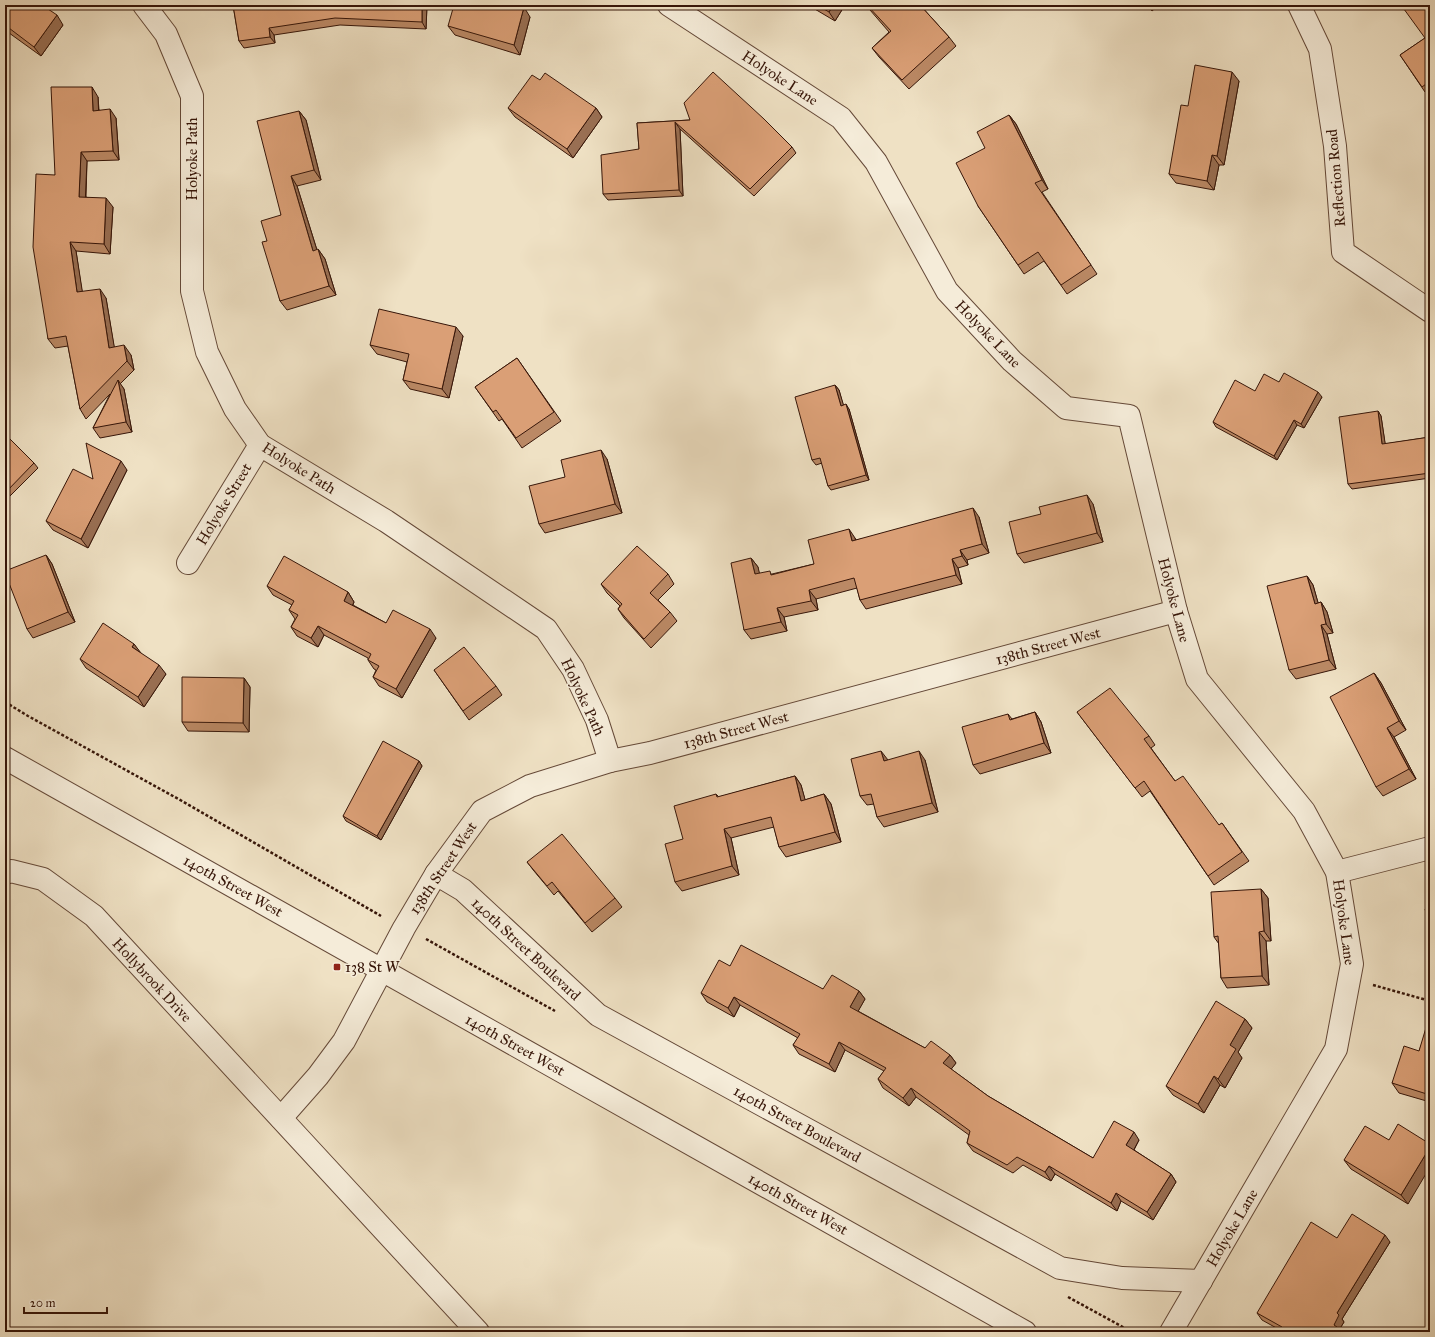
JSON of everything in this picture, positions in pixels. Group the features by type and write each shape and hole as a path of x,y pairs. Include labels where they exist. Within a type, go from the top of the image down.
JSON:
{"street":[{"name":"Holyoke Path","path":"144,5 166,34 192,96 192,291 207,352 235,409 260,445 386,521 546,629 573,669 597,720 610,762"},
{"name":"Holyoke Lane","path":"669,5 841,118 876,162 947,291 1012,362 1066,408 1129,416 1176,611 1197,679 1304,811 1337,872 1352,964 1336,1049 1171,1332"},
{"name":"Reflection Road","path":"1299,5 1320,49 1335,146 1343,252 1430,311"},
{"name":"Holyoke Street","path":"188,563 260,445"},
{"name":"138th Street West","path":"281,1118 318,1076 344,1041 381,970 436,874 482,811 530,786 610,762 650,753 1176,611"},
{"name":"140th Street West","path":"5,758 1025,1332"},
{"path":"1337,872 1430,848"},
{"name":"Hollybrook Drive","path":"5,873 11,871 43,879 94,916 478,1332"},
{"name":"140th Street Boulevard","path":"436,874 463,890 598,1015 1060,1268 1122,1278 1201,1281"}],"path":[{"path":"5,702 182,801 377,914"},
{"path":"1349,980 1430,1001"}],"shaded area":[{"path":"5,88 9,132 5,166"}],"building":[{"path":"5,5 42,5 57,15 34,47 5,25"},
{"path":"233,5 422,5 422,22 335,18 269,28 270,37 239,41"},
{"path":"454,5 515,5 524,7 514,45 448,26"},
{"path":"817,5 833,5 829,12"},
{"path":"867,5 920,5 949,37 902,80 872,48 891,31"},
{"path":"1401,5 1430,5 1430,81 1422,87 1400,55 1425,38"},
{"path":"1195,65 1232,72 1217,156 1212,155 1207,181 1169,174 1181,105 1188,106"},
{"path":"713,72 792,147 750,189 675,122 679,190 603,194 601,155 639,149 637,123 690,120 684,103"},
{"path":"545,73 596,108 567,149 508,108 532,75 540,80"},
{"path":"51,87 92,87 93,111 110,109 113,151 81,152 79,197 106,198 104,244 70,242 77,292 100,289 109,348 124,345 127,361 80,409 66,336 48,339 33,247 36,174 55,175"},
{"path":"299,111 314,170 291,176 313,251 318,249 329,286 280,301 262,242 267,241 261,221 281,215 257,121"},
{"path":"1009,115 1042,180 1035,183 1091,265 1061,285 1038,252 1018,265 978,206 956,163 985,148 977,132"},
{"path":"379,309 456,327 442,389 403,380 409,354 370,345"},
{"path":"517,358 554,412 516,438 496,410 493,412 475,387"},
{"path":"1284,373 1318,392 1301,424 1294,420 1274,456 1213,422 1235,380 1255,391 1264,374 1279,382"},
{"path":"118,380 126,422 93,428"},
{"path":"835,385 841,406 846,404 866,475 828,486 820,458 812,460 795,397"},
{"path":"1378,411 1382,444 1430,437 1430,473 1348,484 1339,417"},
{"path":"5,434 34,463 5,493"},
{"path":"86,443 121,461 81,539 46,521 73,469 93,479"},
{"path":"601,450 615,504 539,524 529,486 565,477 561,460"},
{"path":"1087,495 1097,533 1017,554 1009,522 1041,514 1039,507"},
{"path":"973,508 982,544 960,550 962,556 952,559 956,575 860,600 854,578 809,590 811,601 777,608 781,622 744,630 731,563 751,558 755,574 770,571 771,575 814,564 808,540 849,529 852,541"},
{"path":"637,546 668,574 650,593 670,612 644,639 618,609 622,604 601,584"},
{"path":"46,555 68,612 27,629 5,571"},
{"path":"284,556 348,592 344,601 386,623 393,610 430,629 396,689 373,677 379,666 368,660 371,654 318,626 311,638 291,627 298,615 289,610 294,601 267,586"},
{"path":"1307,576 1315,604 1321,602 1326,624 1321,625 1329,660 1289,670 1267,586"},
{"path":"103,623 134,644 132,647 159,665 138,697 80,659"},
{"path":"464,647 496,686 463,711 434,670"},
{"path":"1374,673 1399,721 1387,728 1409,769 1376,787 1330,697"},
{"path":"182,677 244,678 243,723 182,722"},
{"path":"1110,688 1149,736 1144,739 1175,781 1183,776 1219,825 1222,823 1242,852 1208,876 1144,781 1135,788 1077,712"},
{"path":"1035,712 1044,743 973,765 962,727 1008,714 1010,720"},
{"path":"383,741 419,761 377,836 343,816"},
{"path":"881,751 884,761 919,751 932,803 877,817 871,794 860,796 851,759"},
{"path":"795,776 801,801 824,794 835,832 779,847 771,817 724,829 732,866 675,882 665,844 683,839 674,806 716,794 717,797"},
{"path":"562,834 615,898 585,923 552,882 547,886 527,862"},
{"path":"1261,889 1264,931 1259,932 1262,976 1221,978 1218,936 1214,937 1211,892"},
{"path":"1430,907 1430,927 1425,909"},
{"path":"741,945 823,989 832,975 859,991 850,1007 925,1048 931,1041 950,1055 943,1063 988,1096 1093,1158 1114,1121 1134,1132 1126,1145 1171,1174 1147,1212 1116,1193 1111,1203 1049,1166 1045,1172 1017,1157 1007,1165 967,1143 970,1131 911,1088 903,1098 878,1079 886,1068 839,1042 829,1064 793,1045 800,1034 734,997 728,1008 701,993 719,960 730,966"},
{"path":"1216,1001 1245,1019 1230,1045 1236,1049 1218,1079 1214,1076 1198,1104 1166,1086"},
{"path":"1428,1021 1430,1022 1430,1095 1392,1083 1404,1046 1419,1051"},
{"path":"1398,1124 1430,1144 1430,1147 1401,1195 1344,1160 1365,1126 1389,1140"},
{"path":"1352,1214 1385,1235 1337,1313 1339,1315 1334,1325 1337,1327 1334,1332 1279,1332 1282,1327 1257,1313 1311,1222 1337,1238"}],"place":[{"name":"138 St W","path":"337,967"}]}
